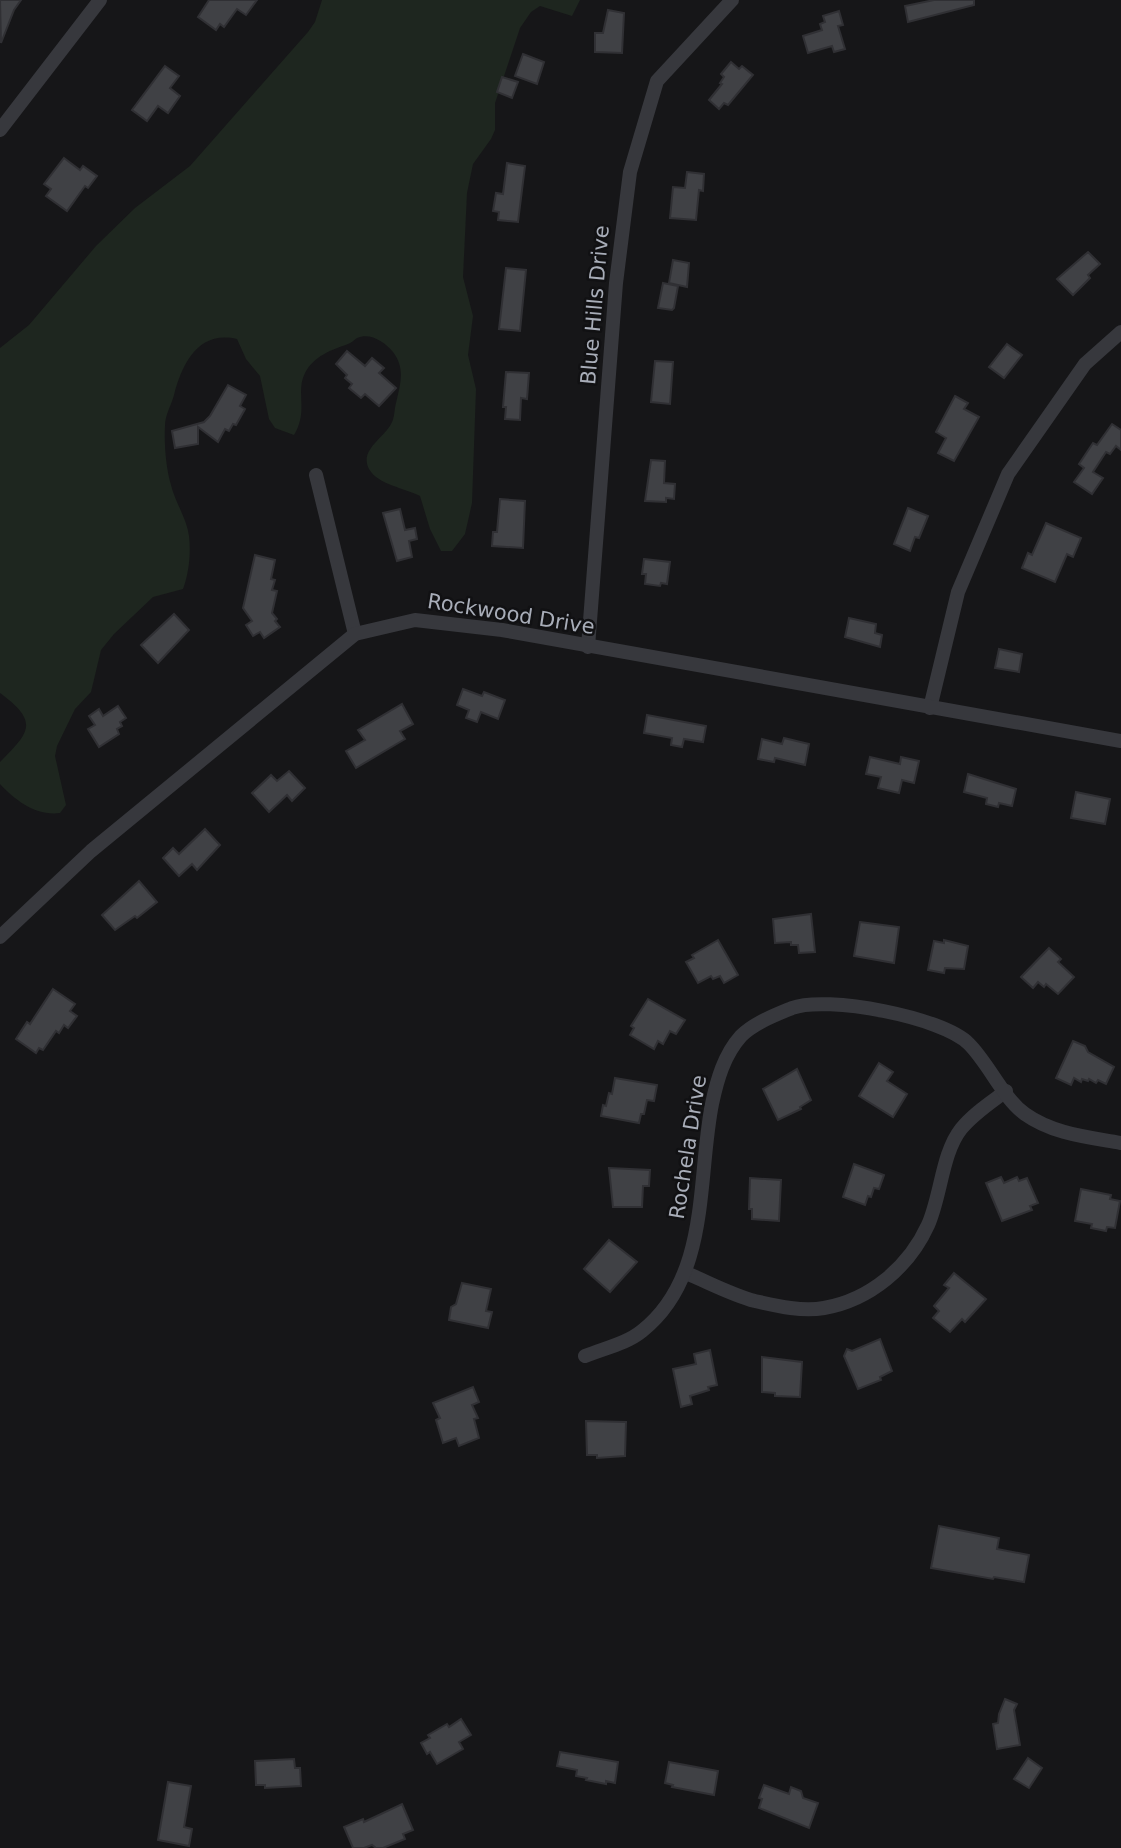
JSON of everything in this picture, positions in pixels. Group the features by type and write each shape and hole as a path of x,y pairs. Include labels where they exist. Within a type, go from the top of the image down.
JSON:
{"street":[{"path":"0,130 100,0"},
{"name":"Blue Hills Drive","path":"588,647 616,283 629,172 657,81 732,0"},
{"path":"930,708 958,592 1008,474 1085,364 1121,332"},
{"path":"316,475 355,634"},
{"name":"Rockwood Drive","path":"0,937 90,851 355,634 415,620 502,630 1121,741"},
{"name":"Rochela Drive","path":"585,1356 627,1341 643,1330 675,1294 686,1273 693,1250 710,1114 716,1084 725,1059 742,1035 770,1017 797,1006 820,1003 904,1016 941,1025 967,1042 1024,1113 1065,1133 1121,1143"},
{"path":"686,1273 753,1300 790,1308 823,1308 862,1296 883,1282 907,1259 928,1225 959,1131 975,1114 1006,1091"}],"shaded area":[{"path":"322,0 580,0 572,16 540,6 531,12 520,28 495,103 495,130 473,164 467,193 463,277 473,316 468,355 476,389 472,503 465,534 452,551 441,551 430,529 420,496 379,479 369,469 367,456 392,421 401,377 397,358 382,342 362,336 323,354 313,362 302,380 301,418 294,435 275,428 269,419 260,376 246,359 237,339 223,338 202,345 187,361 165,422 169,478 189,536 189,563 183,589 153,597 101,650 91,692 75,709 57,746 55,756 66,805 60,813 35,810 0,784 0,762 18,743 26,728 21,712 0,693 0,348 29,325 96,246 135,208 190,166 308,32 315,22"}],"building":[{"path":"0,0 21,0 14,10 1,43"},
{"path":"209,0 257,0 246,15 237,9 224,27 220,24 216,30 198,17"},
{"path":"934,0 974,0 974,5 908,22 905,6"},
{"path":"608,10 624,13 622,53 595,52 595,33 603,33"},
{"path":"839,11 843,25 838,26 845,49 834,52 832,46 808,53 803,36 822,30 820,24 825,22 823,16"},
{"path":"523,54 544,62 537,84 515,76"},
{"path":"731,62 739,69 742,66 753,75 728,105 724,103 719,109 709,100 722,84 720,83 724,77 721,74"},
{"path":"165,66 179,76 170,88 180,96 168,113 158,106 147,121 132,110"},
{"path":"502,77 518,82 512,98 497,92"},
{"path":"64,158 80,170 83,166 97,176 88,188 85,186 67,211 46,196 51,189 44,184"},
{"path":"507,163 525,166 518,222 498,220 499,212 493,211 496,193 503,194"},
{"path":"687,172 704,174 703,191 699,190 696,220 670,218 673,187 685,188"},
{"path":"1088,252 1100,264 1073,295 1057,279"},
{"path":"673,260 689,263 687,287 669,283"},
{"path":"506,268 526,270 520,331 499,329"},
{"path":"663,283 678,286 672,310 658,308"},
{"path":"1007,344 1022,355 1004,378 989,367"},
{"path":"347,351 365,366 372,358 384,368 379,373 396,388 379,406 365,394 361,398 349,388 352,384 336,364"},
{"path":"655,361 673,362 670,404 651,402"},
{"path":"506,372 529,373 527,399 521,398 520,420 505,419 506,407 503,407"},
{"path":"228,385 246,395 240,406 245,409 236,425 233,424 229,431 225,429 218,442 198,427 198,444 175,448 172,431 204,422"},
{"path":"955,396 968,403 964,409 979,417 954,461 938,453 946,438 936,432"},
{"path":"1112,424 1121,430 1121,450 1116,446 1110,454 1106,452 1093,472 1103,478 1092,494 1074,482 1084,468 1079,464 1093,443 1097,445"},
{"path":"651,460 665,461 664,483 675,484 674,499 666,498 666,502 645,501"},
{"path":"500,499 525,501 523,548 492,546 493,532 497,532"},
{"path":"908,508 928,516 910,551 894,544"},
{"path":"400,509 405,530 415,528 417,539 409,541 412,557 397,561 383,513"},
{"path":"1046,523 1081,538 1073,557 1067,554 1055,582 1022,568 1028,553 1032,555"},
{"path":"255,555 275,560 271,579 275,580 272,590 277,591 272,613 280,627 264,638 260,632 253,636 246,625 252,621 243,608"},
{"path":"644,559 670,562 667,584 645,584 646,574 642,574"},
{"path":"174,614 189,630 158,663 141,645"},
{"path":"849,618 876,624 875,633 882,635 880,647 845,637"},
{"path":"999,649 1022,654 1019,672 995,668"},
{"path":"463,689 482,696 484,692 505,700 498,719 481,712 477,722 466,718 469,710 457,705"},
{"path":"402,704 413,724 400,731 405,739 356,768 346,751 365,740 358,730"},
{"path":"118,706 126,718 120,722 122,726 117,729 119,734 99,747 88,729 95,725 89,716 99,709 103,716"},
{"path":"647,715 706,726 703,742 684,739 682,747 671,745 672,738 644,733"},
{"path":"784,738 809,744 805,765 775,758 774,762 758,759 762,739 782,744"},
{"path":"870,757 900,764 901,757 919,761 914,783 902,780 899,793 878,788 881,777 866,774"},
{"path":"289,771 305,788 292,801 287,795 269,812 252,793 271,775 277,781"},
{"path":"968,774 1016,789 1012,806 986,804 987,798 964,792"},
{"path":"1076,792 1110,799 1105,824 1071,818"},
{"path":"205,829 220,845 197,870 192,864 179,876 163,858 173,848 179,854"},
{"path":"139,881 157,902 137,918 135,916 115,930 102,915"},
{"path":"811,914 815,952 799,953 798,945 791,945 791,942 775,943 773,919"},
{"path":"860,922 899,927 894,963 854,956"},
{"path":"718,940 738,975 724,983 720,976 713,979 711,976 698,983 686,962 694,958 692,955"},
{"path":"944,940 968,946 964,969 945,968 944,973 928,970 934,941 944,943"},
{"path":"1049,948 1061,959 1058,962 1074,977 1058,994 1046,984 1044,987 1038,982 1033,988 1021,977"},
{"path":"53,989 75,1004 70,1011 77,1016 68,1028 64,1025 59,1033 56,1031 43,1050 39,1048 36,1053 16,1039 27,1022 30,1024"},
{"path":"648,999 685,1020 676,1034 670,1031 663,1044 658,1041 654,1049 630,1035 634,1028 631,1026"},
{"path":"1073,1041 1085,1046 1088,1052 1114,1067 1106,1084 1089,1079 1082,1079 1081,1082 1074,1078 1071,1085 1056,1078"},
{"path":"879,1063 893,1072 887,1081 907,1094 893,1117 859,1096"},
{"path":"797,1069 811,1100 800,1107 801,1109 778,1120 763,1089"},
{"path":"615,1078 657,1085 654,1101 647,1100 639,1123 601,1116 609,1093 612,1094"},
{"path":"854,1164 884,1175 879,1189 874,1188 865,1205 843,1197"},
{"path":"609,1168 650,1170 649,1186 643,1186 642,1207 613,1207"},
{"path":"1001,1177 1004,1183 1017,1177 1019,1181 1027,1178 1038,1203 1030,1206 1032,1210 1002,1221 986,1183"},
{"path":"750,1178 781,1180 779,1221 752,1219 752,1209 749,1209"},
{"path":"1081,1189 1111,1195 1110,1199 1120,1201 1115,1228 1107,1227 1106,1231 1091,1228 1092,1224 1075,1221"},
{"path":"609,1240 637,1262 610,1292 584,1269"},
{"path":"954,1273 986,1299 965,1322 962,1319 950,1332 933,1318 939,1311 934,1306 949,1288 944,1285"},
{"path":"462,1283 491,1289 486,1311 492,1312 488,1328 449,1320 451,1307 456,1304"},
{"path":"880,1339 892,1371 880,1377 881,1380 858,1389 844,1356 847,1349 852,1351"},
{"path":"710,1350 717,1385 690,1396 692,1404 681,1407 673,1369 696,1364 694,1354"},
{"path":"762,1357 802,1362 800,1397 775,1396 775,1393 762,1392"},
{"path":"473,1387 479,1402 472,1405 478,1418 474,1419 479,1438 459,1446 456,1438 443,1443 436,1420 440,1418 433,1403"},
{"path":"586,1421 626,1422 625,1456 597,1458 597,1455 587,1455"},
{"path":"939,1526 999,1538 997,1549 1029,1555 1024,1582 931,1568"},
{"path":"1005,1699 1017,1704 1014,1710 1020,1745 997,1749 993,1724 998,1723"},
{"path":"461,1719 471,1735 459,1742 463,1749 437,1764 421,1743 430,1738 428,1735"},
{"path":"560,1752 618,1762 615,1783 586,1780 587,1778 576,1776 577,1770 557,1766"},
{"path":"1028,1758 1042,1768 1029,1788 1014,1779"},
{"path":"294,1759 295,1768 300,1768 301,1786 265,1788 265,1785 256,1785 255,1761"},
{"path":"669,1762 718,1771 714,1795 672,1787 673,1785 665,1783"},
{"path":"168,1782 191,1786 184,1827 192,1829 189,1846 158,1840"},
{"path":"764,1785 789,1794 791,1787 801,1791 803,1798 818,1803 809,1828 759,1808 762,1799 759,1798"},
{"path":"402,1804 413,1830 403,1834 405,1839 383,1848 372,1845 353,1848 344,1827 363,1819 364,1822"}]}
